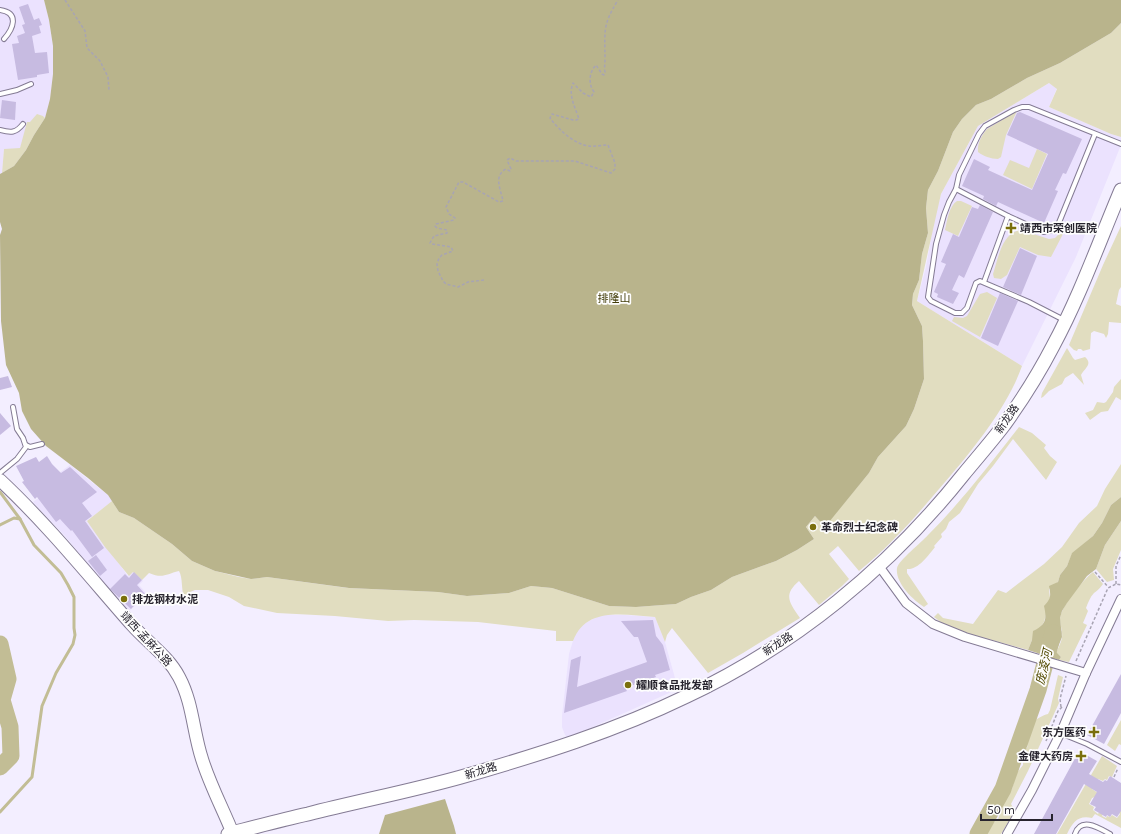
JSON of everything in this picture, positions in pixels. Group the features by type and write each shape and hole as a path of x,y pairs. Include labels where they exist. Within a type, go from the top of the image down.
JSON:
{"main road":[{"name":"新龙路","path":"1068,322 1121,190"},
{"name":"新龙路","path":"231,834 253,832 455,782 521,763 602,736 688,700 732,677 787,644 864,585 935,516 1007,429 1048,365 1121,204"},
{"name":"靖西-孟麻公路","path":"0,480 51,530 133,627 176,671 189,702 202,758 209,779 231,834"}],"street":[{"path":"880,568 906,603 927,621 942,629 1086,673"},
{"path":"1007,834 1032,790 1061,732 1086,673 1121,599"}],"lane":[{"path":"0,10 8,12 13,20 13,26 4,39"},
{"path":"0,94 17,90 31,84"},
{"path":"1068,322 1029,302 980,281 976,283 967,308 962,313 955,313 931,301 928,297 938,233 949,202 956,189 959,175 979,134 985,126 1014,110 1022,107 1029,107 1121,144"},
{"path":"0,130 13,132 18,130 23,124"},
{"path":"956,189 1008,216 1043,232 1049,232 1058,225 1095,134"},
{"path":"984,282 1008,216"},
{"path":"13,407 17,429 26,445 30,447 42,444"},
{"path":"0,473 22,454 26,445"},
{"path":"1065,735 1087,744 1121,762"},
{"path":"1075,834 1080,827 1086,824 1093,825 1110,834"}],"path":[{"path":"65,0 85,31 87,48 100,61 108,77 109,90"},
{"path":"484,280 468,282 458,287 446,284 438,271 437,264 442,255 453,251 451,247 430,243 434,236 447,233 447,230 436,228 436,224 454,220 455,218 449,214 446,207 459,182 463,182 499,202 503,201 498,182 499,177 504,170 506,169 510,171 511,169 507,160 510,158 516,161 576,161 611,173 615,168 614,160 608,145 587,146 577,142 564,133 550,118 552,114 573,120 579,118 572,101 573,83 583,94 591,97 594,92 590,81 593,68 596,65 604,75 605,26 608,16 618,0"},
{"path":"1116,584 1116,566 1121,555"},
{"path":"1095,572 1108,588"},
{"path":"1061,707 1060,696 1065,679 1066,667 1075,664 1108,588 1116,584 1121,585"},
{"path":"1114,777 1121,762"}],"shaded area":[{"path":"0,0 44,0 53,46 53,74 50,99 45,118 43,116 26,129 20,149 4,149 2,173 0,174"},
{"path":"1121,23 1121,137 1049,107 1057,89 1049,83 978,126 941,194 917,301 1022,366 1001,409 972,450 940,488 907,525 872,560 859,571 838,546 829,554 849,579 842,586 819,605 799,581 791,590 789,599 800,618 708,673 672,628 667,635 665,642 655,617 619,614 597,617 587,622 579,630 573,641 556,641 556,631 478,622 414,620 388,621 277,613 244,606 229,597 208,590 195,590 184,597 179,571 161,576 149,573 142,580 133,572 129,576 105,547 87,521 112,501 119,512 134,518 172,544 192,561 215,571 251,579 267,577 348,588 438,592 467,596 509,593 531,586 552,588 609,606 636,607 676,604 711,590 732,577 776,561 814,539 806,527 815,516 825,526 869,473 878,457 906,426 914,409 924,379 922,326 912,305 913,294 919,280 922,254 928,233 926,208 928,190 938,171 953,132 962,119 976,105 991,99 1027,78 1060,63 1111,33"},
{"name":"靖西市荣创医院","path":"1049,83 1057,88 1049,107 1121,137 1121,145 1076,257 1022,366 917,301 926,267 935,216 941,194 978,126"},
{"path":"1017,111 1006,135 1001,157 998,159 993,158 978,152 980,139 987,129"},
{"path":"37,114 45,118 26,150 14,166 2,173 4,149 20,148 27,122 30,122"},
{"path":"1037,149 1047,154 1032,189 1003,175 1010,160 1029,168"},
{"path":"957,201 961,201 972,206 958,236 945,230 950,210"},
{"path":"1121,226 1121,287 1116,304 1121,306 1121,323 1109,322 1108,334 1106,338 1104,334 1094,331 1091,333 1090,349 1083,351 1081,349 1078,349 1077,351 1074,350 1069,345"},
{"path":"1021,230 1049,239 1055,238 1059,234 1063,234 1051,257 1038,255 1020,247 1007,275 1001,279 994,278 993,274 1005,241 1009,236"},
{"path":"987,292 997,298 980,337 952,321 954,317 963,318 967,316 980,294"},
{"path":"1067,348 1075,360 1085,357 1087,359 1088,366 1081,375 1084,385 1073,373 1065,378 1062,384 1049,391 1041,398 1042,393"},
{"path":"1121,379 1121,400 1116,397 1108,411 1101,412 1090,420 1085,413 1093,410 1097,402 1106,402 1113,392 1114,387"},
{"path":"1019,427 1032,433 1046,445 1044,448 1057,462 1046,480 1013,439 978,484 960,513 949,522 946,529 941,534 942,537 934,546 935,547 919,565 911,569 907,569 907,573 928,604 924,607 910,596 902,585 897,574 897,568 906,556 952,509"},
{"path":"1121,464 1121,497 1111,505 1102,523 1093,536 1072,554 1067,566 1060,575 1058,582 1049,589 1050,598 1044,622 1032,640 1028,650 966,633 942,623 934,617 938,613 943,618 973,624 998,590 1006,593 1044,564 1062,547 1079,523 1097,506 1105,489"},
{"path":"70,465 108,495 112,501 87,521 128,576 133,571 143,581 139,585 147,594 128,612 65,536 33,502 58,483 55,476"},
{"path":"1121,497 1121,521 1105,545 1096,569 1087,576 1062,611 1060,618 1062,637 1056,652 1061,657 1059,660 1028,650 1032,640 1033,631 1043,624 1045,618 1044,606 1050,597 1049,586 1058,582 1060,575 1067,566 1072,553 1093,536 1102,523 1111,505"},
{"path":"1121,521 1121,550 1113,569 1114,580 1107,582 1096,569 1105,545"},
{"path":"1093,572 1103,584 1088,602 1086,608 1088,611 1083,623 1087,625 1069,662 1059,660 1061,657 1056,653 1062,638 1060,619 1061,614 1073,594"},
{"path":"601,615 655,617 665,642 678,689 568,738 562,727 562,716 569,654 576,631 585,623"},
{"path":"1058,675 1063,677 1058,699 1059,703 1011,804 1015,811 1001,834 984,834 989,826 998,819 1007,796 1012,789 1016,774 1023,765 1020,751 1027,748 1027,730 1032,723 1040,717 1048,714 1050,710"},
{"path":"1121,720 1121,745 1119,744 1115,751 1107,745"},
{"path":"1102,756 1117,766 1112,777 1109,776 1107,780 1105,779 1103,781 1098,779 1092,789 1101,795 1092,798 1089,804 1094,807 1093,810 1098,814 1101,809 1104,812 1102,816 1106,818 1107,816 1110,817 1112,815 1117,818 1120,814 1118,812 1121,806 1121,828 1095,814 1092,818 1087,817 1076,820 1067,834 1057,834"}],"green space":[{"name":"排隆山","path":"44,0 1121,0 1121,23 1111,33 1060,63 1027,78 991,99 976,105 962,119 953,132 938,171 928,190 926,208 928,233 922,254 919,280 913,294 912,305 922,326 924,379 914,409 906,426 878,457 869,473 825,527 815,516 806,527 814,539 776,561 732,577 711,590 676,604 636,607 609,606 552,588 531,586 509,593 467,596 438,592 349,588 267,577 251,579 215,571 192,561 172,544 134,518 119,512 108,495 46,446 31,429 22,411 19,393 6,365 1,321 0,235 2,229 0,222 0,174 14,166 26,150 45,118 50,99 53,74 53,46"},
{"path":"445,799 456,834 379,834 385,815"}],"building":[{"path":"28,4 34,20 39,18 42,25 39,26 41,33 32,36 35,53 47,52 49,73 37,75 37,77 18,80 12,44 19,43 17,36 25,33 22,25 25,24 19,7"},
{"path":"2,100 16,102 15,120 0,118"},
{"path":"1020,112 1082,139 1066,174 1063,173 1055,190 1058,191 1044,223 998,202 996,206 983,199 984,196 962,186 974,159 990,167 988,170 1032,190 1048,154 1007,135 1017,113"},
{"path":"980,205 993,212 964,278 959,275 952,290 959,293 953,304 937,297 938,294 934,292 946,264 941,262 953,234 959,237 972,207 978,209"},
{"path":"1020,248 1037,256 1021,295 1003,287"},
{"path":"1000,293 1018,301 998,346 981,338"},
{"path":"8,376 12,387 0,390 0,378"},
{"path":"0,413 11,426 0,435"},
{"path":"47,456 52,464 61,473 70,467 97,492 82,503 92,516 85,521 104,548 92,557 72,530 71,531 60,519 56,522 37,497 35,499 22,482 24,481 16,466 36,457 39,462"},
{"path":"96,555 107,570 100,576 88,561"},
{"path":"134,572 142,580 137,585 145,594 131,609 110,589 125,574 129,578"},
{"path":"653,620 656,636 663,645 670,670 655,675 656,677 625,688 627,691 564,713 571,660 581,656 577,687 647,662 638,637 634,637 621,621"},
{"path":"1121,674 1121,713 1104,744 1087,735"},
{"path":"1079,751 1097,761 1089,774 1103,782 1105,780 1107,781 1110,776 1121,783 1121,811 1117,817 1112,814 1110,817 1107,815 1106,817 1094,810 1096,807 1090,804 1097,792 1084,784 1056,834 1034,834"}],"waterway":[{"path":"0,492 20,519 34,545 61,573 68,585 74,597 75,635 73,644 56,673 42,706 32,777 0,812"},
{"path":"0,525 14,518 20,519"},
{"name":"庞凌河","path":"978,834 1003,789 1038,690 1053,633"},
{"path":"0,644 8,679 2,700 10,727 11,756 0,767"}],"place":[{"name":"靖西市荣创医院","path":"1011,228"},
{"name":"革命烈士纪念碑","path":"813,527"},
{"name":"排龙钢材水泥","path":"124,599"},
{"name":"耀顺食品批发部","path":"628,685"},
{"name":"东方医药","path":"1094,732"},
{"name":"金健大药房","path":"1081,756"}]}
